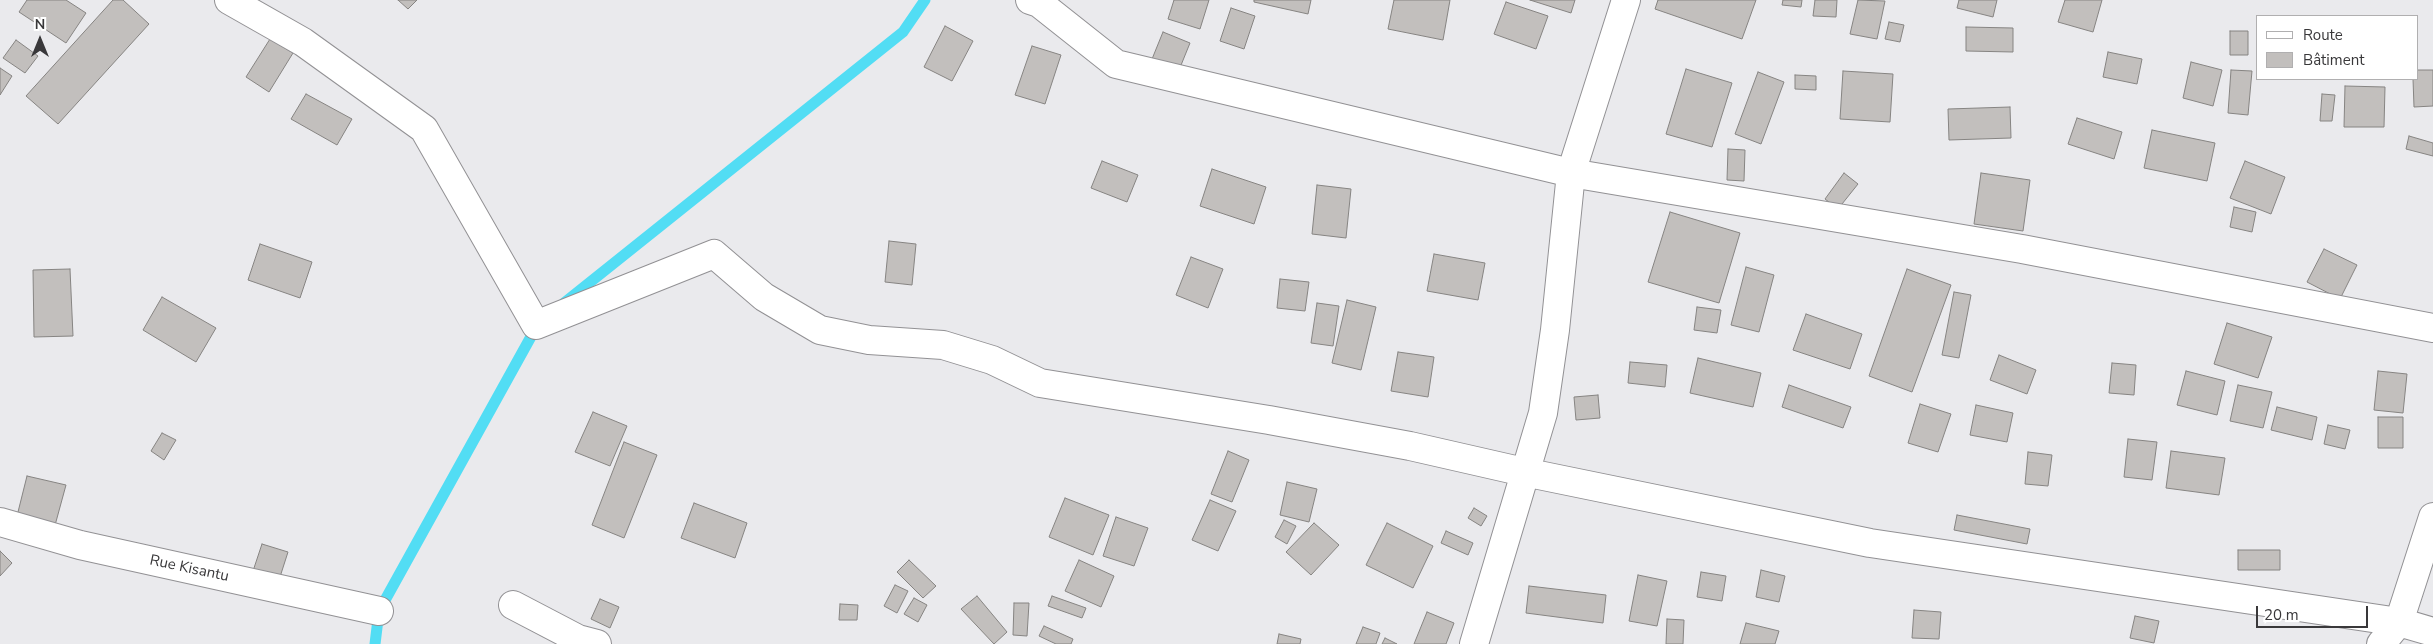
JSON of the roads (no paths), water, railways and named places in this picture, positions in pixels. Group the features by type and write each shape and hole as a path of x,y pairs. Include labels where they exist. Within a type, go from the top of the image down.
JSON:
{"street":[{"path":"229,0 303,42 424,129 536,325 714,254 764,297 820,330 869,340 943,345 992,360 1040,383 1269,420 1410,446 1524,472 1870,543 2399,622 2433,632"},
{"path":"1030,0 1039,3 1116,64 1571,173 2022,248 2433,328"},
{"path":"1474,644 1542,413 1555,330 1571,173 1626,0"},
{"path":"2380,644 2399,622 2433,516"},
{"name":"Rue Kisantu","path":"0,522 80,545 378,611"},
{"path":"513,605 578,640 597,644"}],"waterway":[{"path":"564,303 903,32 925,0"},
{"path":"375,644 379,611 538,324"}]}
